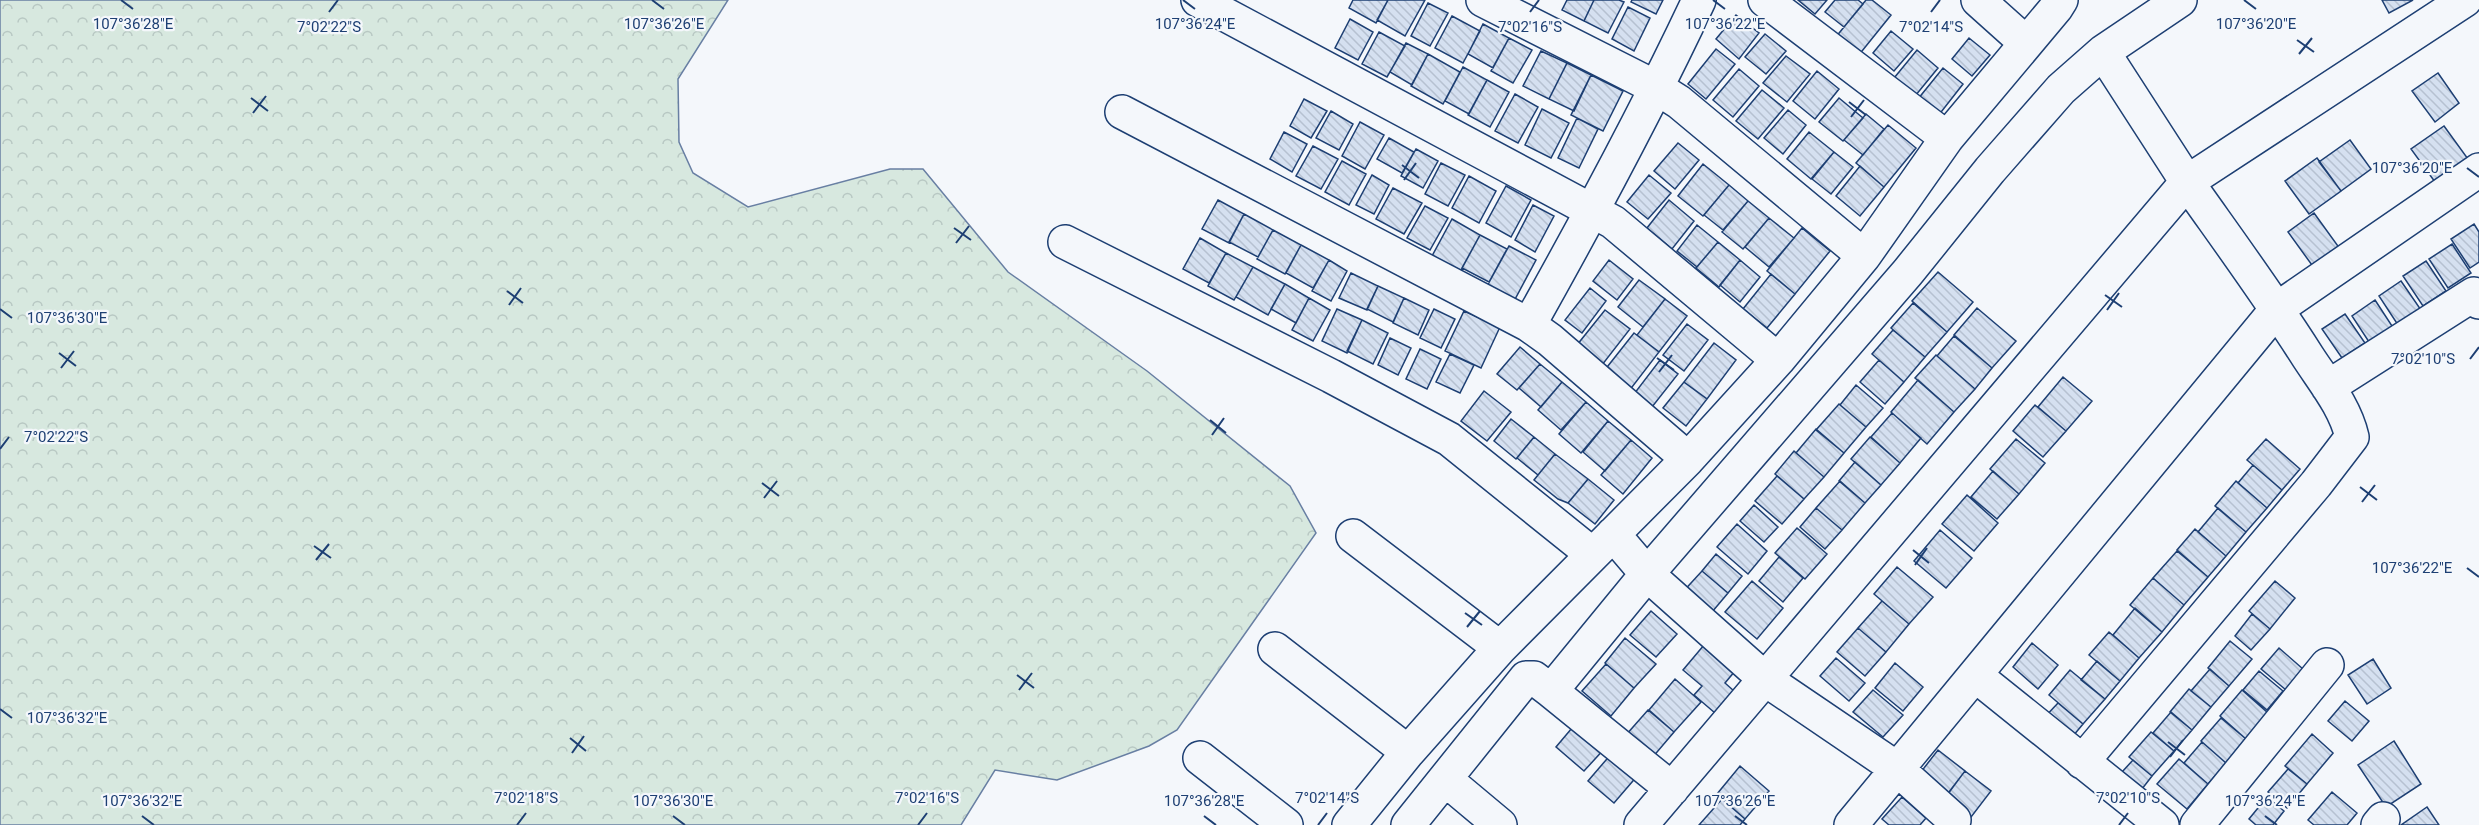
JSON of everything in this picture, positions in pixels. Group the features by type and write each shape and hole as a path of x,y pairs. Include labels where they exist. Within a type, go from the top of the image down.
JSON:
{"street":[{"path":"1198,0 1613,222 1778,360"},
{"path":"1483,0 1657,88 1679,102 1864,256"},
{"path":"1529,325 1657,88 1699,0"},
{"path":"1765,0 1947,138"},
{"path":"1978,0 2026,42"},
{"path":"1349,825 1408,752 1500,648 1688,459 1778,360 1864,256 1947,138 2061,0"},
{"path":"1551,691 1647,574 1908,272 1990,170 2061,89 2103,52 2145,9 2180,0"},
{"path":"1641,825 2187,182 2465,0"},
{"path":"2082,762 2316,484 2352,437 2348,418 2328,387 2277,309 2187,182 2103,52"},
{"path":"1122,112 1529,325 1550,340 1688,459"},
{"path":"1851,825 2277,309 2479,170"},
{"path":"1065,242 1331,376 1449,439 1647,574 1765,679 1896,768 1954,820"},
{"path":"2328,387 2474,294 2479,302"},
{"path":"1353,536 1500,648"},
{"path":"1275,649 1408,752"},
{"path":"2197,825 2327,665"},
{"path":"1975,675 2162,825"},
{"path":"1408,825 1526,678 1534,678 1672,789"},
{"path":"1200,758 1286,825"},
{"path":"1445,779 1500,825"}],"green space":[{"path":"0,0 728,0 678,79 679,142 693,173 748,207 890,169 923,169 1008,272 1147,371 1290,486 1316,533 1177,730 1149,746 1057,780 995,770 961,825 0,825"}],"building":[{"path":"1353,0 1388,0 1376,23 1349,8"},
{"path":"1388,0 1425,0 1405,36 1377,20"},
{"path":"1567,0 1594,0 1584,21 1562,10"},
{"path":"1594,0 1624,2 1608,33 1584,21"},
{"path":"1632,0 1663,0 1656,14 1631,2"},
{"path":"1798,0 1827,0 1815,14"},
{"path":"1835,0 1858,0 1863,4 1844,27 1825,12"},
{"path":"1866,0 1872,0 1891,15 1854,61 1831,43"},
{"path":"2382,0 2413,0 2389,13"},
{"path":"1428,3 1448,13 1430,46 1411,36"},
{"path":"1628,7 1650,18 1634,51 1612,39"},
{"path":"1736,15 1759,33 1739,59 1716,39"},
{"path":"1452,16 1480,31 1463,63 1435,48"},
{"path":"1350,19 1373,32 1358,60 1335,48"},
{"path":"1483,24 1509,38 1493,68 1468,54"},
{"path":"1891,31 1913,49 1894,71 1873,53"},
{"path":"1379,32 1405,46 1387,77 1362,64"},
{"path":"1765,34 1786,51 1766,74 1745,57"},
{"path":"1509,38 1532,50 1513,83 1491,71"},
{"path":"1969,38 1990,55 1972,76 1952,59"},
{"path":"1406,43 1428,54 1412,85 1390,72"},
{"path":"1716,49 1735,64 1706,99 1688,84"},
{"path":"1917,50 1938,68 1911,101 1890,83"},
{"path":"1541,51 1567,63 1549,99 1523,86"},
{"path":"1428,54 1460,72 1443,104 1411,86"},
{"path":"1786,56 1810,74 1787,102 1763,83"},
{"path":"1567,63 1591,75 1574,111 1549,99"},
{"path":"1463,67 1487,80 1469,114 1445,101"},
{"path":"1943,68 1963,84 1938,116 1918,99"},
{"path":"1739,69 1759,86 1733,117 1713,100"},
{"path":"1817,71 1839,89 1815,119 1793,101"},
{"path":"2438,73 2459,103 2435,122 2412,91"},
{"path":"1591,75 1623,91 1603,131 1571,115"},
{"path":"1487,80 1509,92 1490,127 1468,115"},
{"path":"1762,90 1784,108 1758,139 1736,121"},
{"path":"1515,94 1538,107 1518,143 1495,131"},
{"path":"1839,98 1863,118 1843,141 1819,122"},
{"path":"1304,99 1327,111 1311,138 1290,126"},
{"path":"1542,109 1569,123 1551,158 1525,145"},
{"path":"1788,110 1806,125 1783,154 1764,138"},
{"path":"1331,111 1353,124 1339,150 1316,138"},
{"path":"1866,114 1884,129 1863,155 1844,140"},
{"path":"1577,118 1598,129 1579,168 1558,158"},
{"path":"1360,122 1384,135 1365,169 1342,156"},
{"path":"1888,125 1916,148 1884,187 1856,163"},
{"path":"2444,126 2468,159 2435,182 2411,149"},
{"path":"1284,132 1307,144 1292,172 1270,159"},
{"path":"1809,132 1834,152 1811,179 1787,159"},
{"path":"1389,138 1414,152 1402,173 1377,159"},
{"path":"2350,140 2371,169 2341,191 2319,162"},
{"path":"1678,143 1699,160 1675,189 1654,171"},
{"path":"1313,146 1338,159 1321,189 1296,176"},
{"path":"1416,149 1438,161 1423,188 1401,176"},
{"path":"1834,152 1853,167 1831,194 1812,179"},
{"path":"2317,158 2341,191 2309,214 2285,181"},
{"path":"1342,161 1366,174 1349,205 1325,192"},
{"path":"1441,163 1465,175 1448,206 1425,194"},
{"path":"1703,164 1729,185 1703,216 1678,196"},
{"path":"1860,166 1884,187 1860,216 1836,196"},
{"path":"1372,175 1389,185 1374,214 1356,205"},
{"path":"1649,175 1671,193 1648,219 1627,202"},
{"path":"1469,176 1496,191 1479,223 1452,208"},
{"path":"1729,185 1748,201 1723,230 1704,215"},
{"path":"1506,186 1531,200 1511,237 1486,223"},
{"path":"1393,188 1422,203 1404,234 1376,219"},
{"path":"1218,200 1244,214 1229,243 1202,229"},
{"path":"1669,200 1694,221 1672,249 1647,228"},
{"path":"1748,201 1769,218 1743,249 1722,232"},
{"path":"1533,205 1554,216 1535,252 1515,240"},
{"path":"1425,206 1448,218 1430,250 1407,238"},
{"path":"2314,213 2343,253 2317,272 2288,232"},
{"path":"1244,214 1273,230 1258,257 1229,242"},
{"path":"1769,218 1794,238 1769,267 1745,247"},
{"path":"1452,219 1480,235 1460,272 1432,256"},
{"path":"2474,224 2479,232 2479,262 2470,268 2451,239"},
{"path":"1697,225 1718,242 1697,267 1677,251"},
{"path":"1802,228 1830,251 1795,294 1767,271"},
{"path":"1273,230 1301,245 1285,274 1257,259"},
{"path":"1480,235 1507,249 1489,282 1462,268"},
{"path":"1200,238 1226,253 1209,283 1183,269"},
{"path":"1718,242 1740,260 1719,287 1696,268"},
{"path":"2452,244 2471,273 2448,288 2429,259"},
{"path":"1301,245 1329,260 1313,288 1286,273"},
{"path":"1509,246 1536,260 1513,303 1486,288"},
{"path":"1226,253 1253,267 1234,300 1208,286"},
{"path":"1329,260 1347,271 1331,301 1312,291"},
{"path":"1609,260 1633,279 1617,300 1593,281"},
{"path":"1740,260 1760,277 1740,302 1720,285"},
{"path":"2426,261 2446,291 2423,306 2403,276"},
{"path":"1253,267 1285,284 1268,315 1236,297"},
{"path":"1938,272 1973,302 1947,332 1912,301"},
{"path":"1351,273 1378,286 1367,310 1339,298"},
{"path":"1771,274 1795,294 1767,328 1743,309"},
{"path":"1639,280 1665,299 1643,327 1618,307"},
{"path":"2401,281 2421,310 2398,325 2379,296"},
{"path":"1285,284 1309,298 1296,323 1271,309"},
{"path":"1378,286 1404,298 1393,322 1367,309"},
{"path":"1590,288 1606,301 1582,333 1565,320"},
{"path":"1309,298 1330,310 1313,341 1292,330"},
{"path":"1404,298 1429,310 1418,335 1393,323"},
{"path":"1665,299 1687,316 1659,352 1637,335"},
{"path":"2375,300 2394,329 2371,345 2352,316"},
{"path":"1913,303 1947,332 1925,357 1891,328"},
{"path":"1977,308 2016,341 1992,368 1954,335"},
{"path":"1337,309 1362,320 1347,353 1322,341"},
{"path":"1434,309 1455,319 1441,348 1420,338"},
{"path":"1605,310 1630,329 1602,365 1577,345"},
{"path":"1464,311 1500,327 1481,368 1445,351"},
{"path":"2345,314 2365,343 2342,358 2322,329"},
{"path":"1362,320 1388,333 1373,364 1347,351"},
{"path":"1687,324 1708,340 1684,371 1663,355"},
{"path":"1893,330 1925,357 1904,382 1872,354"},
{"path":"1634,333 1659,352 1629,391 1604,371"},
{"path":"1954,336 1992,368 1975,389 1937,356"},
{"path":"1390,338 1411,348 1398,375 1378,365"},
{"path":"1714,343 1736,360 1707,399 1684,382"},
{"path":"1520,347 1540,364 1517,390 1497,374"},
{"path":"1420,349 1441,359 1427,389 1406,379"},
{"path":"1450,354 1474,365 1460,393 1436,382"},
{"path":"1936,355 1975,389 1954,412 1915,378"},
{"path":"1660,360 1678,374 1652,407 1634,394"},
{"path":"1879,360 1904,382 1885,404 1860,382"},
{"path":"1540,364 1562,382 1541,407 1519,388"},
{"path":"2063,377 2092,401 2066,431 2038,407"},
{"path":"1918,380 1954,412 1927,444 1891,412"},
{"path":"1562,382 1586,402 1561,430 1538,410"},
{"path":"1684,382 1707,399 1686,426 1663,408"},
{"path":"1856,385 1883,408 1866,427 1840,405"},
{"path":"1484,391 1511,412 1487,441 1461,421"},
{"path":"1586,402 1608,421 1581,453 1559,434"},
{"path":"1839,404 1866,427 1844,453 1816,430"},
{"path":"2035,405 2066,431 2043,457 2013,431"},
{"path":"1892,413 1921,438 1900,463 1871,437"},
{"path":"1511,419 1534,437 1516,459 1494,441"},
{"path":"1608,421 1631,440 1605,471 1583,452"},
{"path":"1816,429 1844,453 1824,477 1796,453"},
{"path":"1534,437 1555,454 1538,475 1517,458"},
{"path":"1870,437 1900,463 1881,485 1851,459"},
{"path":"2016,439 2045,463 2019,494 1990,469"},
{"path":"2266,439 2300,469 2282,490 2247,460"},
{"path":"1631,440 1652,458 1623,494 1601,475"},
{"path":"1794,451 1824,477 1804,499 1775,474"},
{"path":"1555,454 1588,479 1568,503 1558,499 1534,480"},
{"path":"1855,462 1881,485 1865,503 1839,481"},
{"path":"2253,465 2282,490 2267,508 2238,483"},
{"path":"1993,471 2019,494 1997,519 1971,497"},
{"path":"1777,476 1804,499 1782,524 1755,501"},
{"path":"1588,479 1614,500 1595,524 1568,503"},
{"path":"1840,481 1865,503 1842,530 1816,508"},
{"path":"2236,481 2267,508 2246,532 2215,506"},
{"path":"1967,495 1998,523 1974,551 1942,524"},
{"path":"1754,505 1778,527 1764,542 1740,521"},
{"path":"1816,508 1842,530 1825,549 1800,527"},
{"path":"2218,508 2246,532 2226,556 2198,532"},
{"path":"1737,524 1767,551 1748,574 1717,547"},
{"path":"1797,528 1827,554 1805,579 1775,553"},
{"path":"2195,529 2226,556 2208,577 2177,550"},
{"path":"1940,530 1972,558 1946,588 1914,561"},
{"path":"2177,551 2208,577 2184,605 2153,578"},
{"path":"1716,554 1742,576 1728,593 1702,571"},
{"path":"1779,557 1803,578 1783,602 1759,581"},
{"path":"1897,567 1933,597 1909,624 1874,594"},
{"path":"1702,571 1728,593 1707,618 1680,595"},
{"path":"2153,578 2184,605 2162,632 2130,605"},
{"path":"1752,581 1783,608 1757,639 1725,612"},
{"path":"2275,581 2295,598 2270,629 2249,611"},
{"path":"1882,601 1909,624 1886,652 1858,628"},
{"path":"2135,608 2162,632 2139,658 2113,635"},
{"path":"1651,611 1677,634 1656,657 1630,635"},
{"path":"2252,614 2270,629 2251,650 2235,636"},
{"path":"1858,628 1886,652 1865,676 1837,652"},
{"path":"2109,632 2139,658 2120,681 2089,655"},
{"path":"1625,638 1656,664 1634,688 1605,663"},
{"path":"2230,641 2252,659 2229,686 2208,668"},
{"path":"2032,643 2058,665 2038,689 2013,667"},
{"path":"1704,645 1735,671 1725,683 1734,691 1715,713 1694,695 1702,686 1683,670"},
{"path":"2279,648 2303,669 2286,690 2261,669"},
{"path":"1836,658 1865,683 1849,701 1820,676"},
{"path":"2373,659 2391,688 2367,704 2348,675"},
{"path":"2097,661 2120,681 2105,699 2081,680"},
{"path":"1895,663 1923,687 1903,711 1875,688"},
{"path":"1606,664 1634,688 1611,716 1582,691"},
{"path":"2210,669 2229,686 2211,707 2191,691"},
{"path":"2070,670 2105,699 2083,724 2049,695"},
{"path":"2259,671 2283,691 2267,710 2243,690"},
{"path":"1675,679 1701,702 1674,732 1649,710"},
{"path":"2189,689 2211,707 2192,730 2170,712"},
{"path":"1873,690 1903,715 1883,737 1853,712"},
{"path":"2242,690 2268,713 2246,739 2220,716"},
{"path":"2345,701 2369,721 2352,741 2328,721"},
{"path":"2058,703 2083,724 2068,742 2042,720"},
{"path":"1648,710 1674,732 1652,758 1626,735"},
{"path":"2171,712 2192,730 2174,751 2153,733"},
{"path":"2221,718 2246,739 2226,763 2201,741"},
{"path":"1577,722 1606,747 1584,771 1556,747"},
{"path":"2151,732 2174,751 2152,776 2129,757"},
{"path":"2312,734 2333,753 2307,784 2285,766"},
{"path":"2394,741 2421,784 2386,807 2358,765"},
{"path":"2202,742 2226,763 2208,784 2184,763"},
{"path":"1938,750 1965,771 1945,798 1917,777"},
{"path":"1612,753 1638,775 1614,803 1588,781"},
{"path":"2179,759 2208,784 2187,809 2157,784"},
{"path":"2133,760 2152,776 2142,789 2122,772"},
{"path":"1740,766 1769,791 1745,819 1717,794"},
{"path":"2288,769 2307,784 2287,808 2268,792"},
{"path":"1965,771 1991,791 1968,821 1942,801"},
{"path":"2332,792 2357,813 2347,825 2314,825 2308,820"},
{"path":"1902,797 1926,818 1920,825 1889,825 1882,819"},
{"path":"2267,797 2284,811 2273,825 2256,825 2249,819"},
{"path":"1722,799 1745,819 1740,825 1699,825"},
{"path":"2427,807 2439,825 2401,825"}]}
